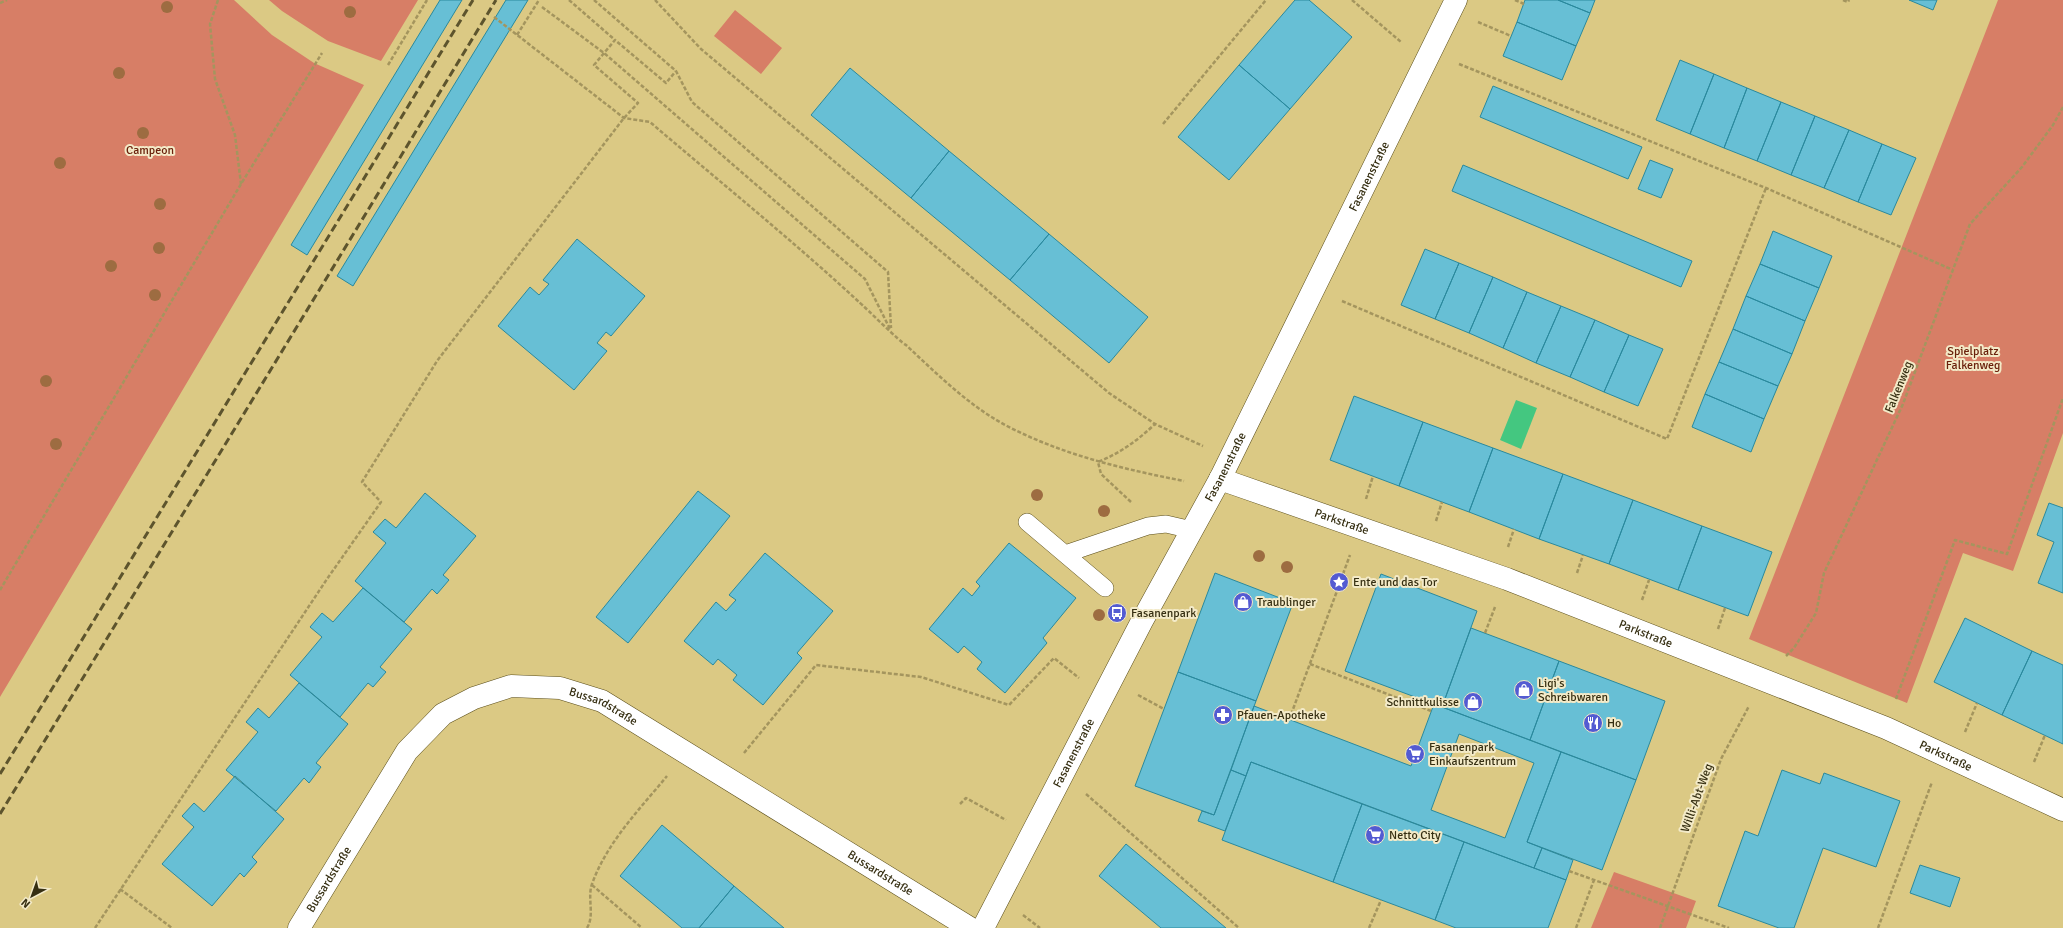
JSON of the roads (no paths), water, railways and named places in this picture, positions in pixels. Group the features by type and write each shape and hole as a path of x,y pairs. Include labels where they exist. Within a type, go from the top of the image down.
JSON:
{"street":[{"name":"Fasanenstraße","path":"983,928 1103,697 1220,478 1456,0"},
{"name":"Parkstraße","path":"1220,478 1507,579 1886,728 2063,810"},
{"name":"Bussardstraße","path":"299,928 407,751 442,714 474,698 511,686 560,688 602,701 970,928"}],"lane":[{"path":"1027,522 1105,588"},
{"path":"1065,554 1148,526 1166,524 1192,530"}],"railway":[{"path":"0,774 473,0"},
{"path":"0,814 496,0"}],"place":[{"name":"Ente und das Tor","path":"1339,582"},
{"name":"Traublinger","path":"1243,602"},
{"name":"Fasanenpark","path":"1117,613"},
{"name":"Ligi's Schreibwaren","path":"1524,690"},
{"name":"Schnittkulisse","path":"1473,702"},
{"name":"Pfauen-Apotheke","path":"1223,715"},
{"name":"Ho","path":"1593,723"},
{"name":"Fasanenpark Einkaufszentrum","path":"1415,754"},
{"name":"Netto City","path":"1375,835"}],"park label":[{"name":"Campeon","path":"150,150"},
{"name":"Spielplatz Falkenweg","path":"1973,358"}]}
